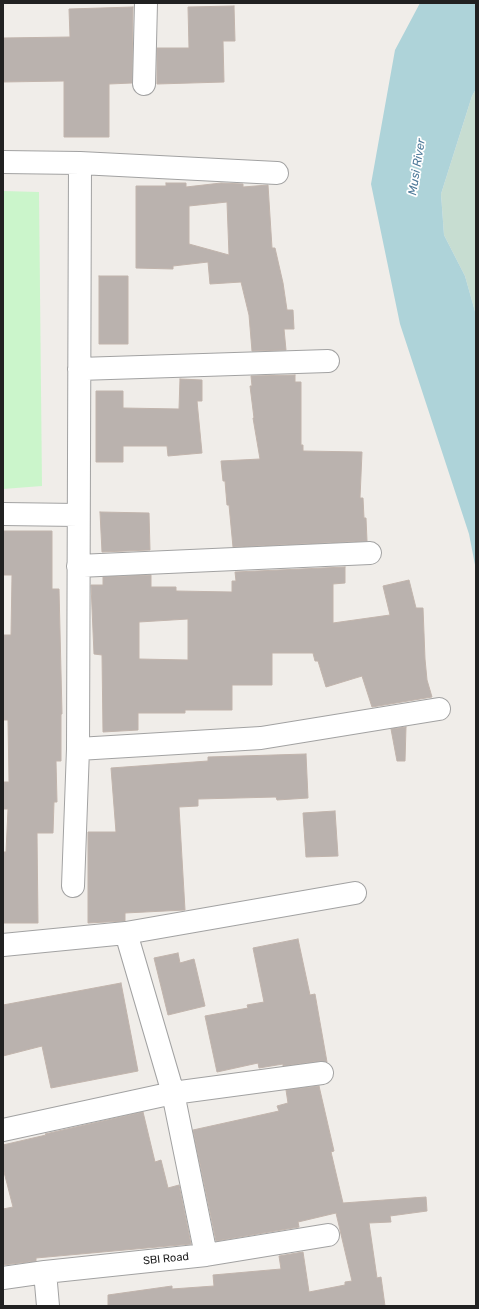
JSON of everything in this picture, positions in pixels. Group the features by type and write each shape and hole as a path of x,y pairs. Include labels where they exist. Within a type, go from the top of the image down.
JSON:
{"street":[{"path":"144,84 146,3"},
{"path":"3,162 80,163 278,173"},
{"path":"72,886 78,749 80,163"},
{"path":"79,369 328,361"},
{"path":"3,514 78,515"},
{"path":"78,566 370,553"},
{"path":"78,749 261,738 440,709"},
{"path":"3,945 126,933 355,893"},
{"path":"126,933 173,1093 206,1255"},
{"path":"3,1130 173,1093 322,1073"},
{"name":"SBI Road","path":"3,1278 45,1272 206,1255 328,1236"},
{"path":"45,1272 48,1306"}],"green space":[{"path":"476,89 476,315 465,276 444,235 441,194 472,96"},
{"path":"3,191 39,192 42,486 3,489"}],"water":[{"name":"Musi River","path":"420,3 476,3 476,89 472,96 441,194 444,235 465,276 476,315 476,570 469,534 400,324 371,184 395,50"}],"building":[{"path":"234,6 235,41 223,41 224,82 157,84 157,48 189,48 188,7"},
{"path":"133,7 132,83 109,84 109,137 64,137 64,81 3,82 3,38 70,37 69,9"},
{"path":"166,183 186,183 186,187 221,183 243,184 243,187 268,185 272,248 275,248 283,283 287,310 293,310 294,329 284,329 286,350 252,351 249,315 241,282 210,284 208,262 173,266 173,269 136,268 136,186 166,186","holes":["227,202 229,255 189,244 189,206"]},
{"path":"99,276 128,276 128,344 99,344"},
{"path":"295,375 295,382 301,382 301,445 303,445 303,451 362,452 360,498 363,498 367,541 233,547 229,505 227,505 225,481 223,481 221,461 260,459 253,418 250,386 252,386 251,376"},
{"path":"180,379 202,380 202,401 197,401 202,453 168,456 167,446 123,446 123,462 96,462 96,391 123,391 123,408 179,409"},
{"path":"100,512 149,513 150,550 102,552"},
{"path":"3,531 52,531 52,589 59,589 62,714 61,761 56,761 57,802 54,802 53,833 37,833 38,923 3,923 3,852 6,852 8,809 3,809 3,782 9,782 8,720 4,720 3,707 3,635 11,635 12,575 3,575"},
{"path":"345,567 345,583 333,584 333,623 390,615 383,586 409,580 416,608 423,608 427,680 432,697 372,707 362,676 326,687 318,661 315,661 313,653 272,653 272,685 232,685 232,710 185,710 185,713 138,713 138,730 103,732 102,655 94,654 91,585 103,585 103,577 151,575 151,587 176,587 176,591 232,592 232,581 236,581 235,572","holes":["188,619 188,660 139,659 139,622"]},
{"path":"406,727 405,761 397,761 391,729"},
{"path":"306,754 308,798 277,800 276,797 198,799 198,806 179,807 185,910 125,913 125,921 88,923 88,832 116,832 111,768 208,761 208,757"},
{"path":"335,811 338,856 306,857 303,813"},
{"path":"298,939 310,995 315,994 327,1062 320,1061 283,1066 283,1064 259,1068 258,1063 217,1072 205,1016 248,1008 247,1005 264,1002 253,948"},
{"path":"178,953 180,963 194,959 205,1006 168,1015 154,958"},
{"path":"121,983 138,1071 51,1088 42,1046 3,1056 3,1005"},
{"path":"319,1086 334,1151 331,1152 343,1203 426,1197 427,1211 390,1216 391,1222 369,1223 377,1278 381,1277 385,1306 108,1306 108,1295 172,1286 172,1289 214,1286 213,1275 281,1269 279,1256 303,1252 309,1292 345,1285 345,1282 352,1281 336,1213 298,1222 299,1227 216,1241 193,1130 279,1111 277,1106 288,1103 286,1090"},
{"path":"143,1112 155,1162 161,1160 168,1188 179,1185 191,1244 36,1258 36,1261 3,1265 3,1209 13,1207 3,1168 3,1145"}]}
